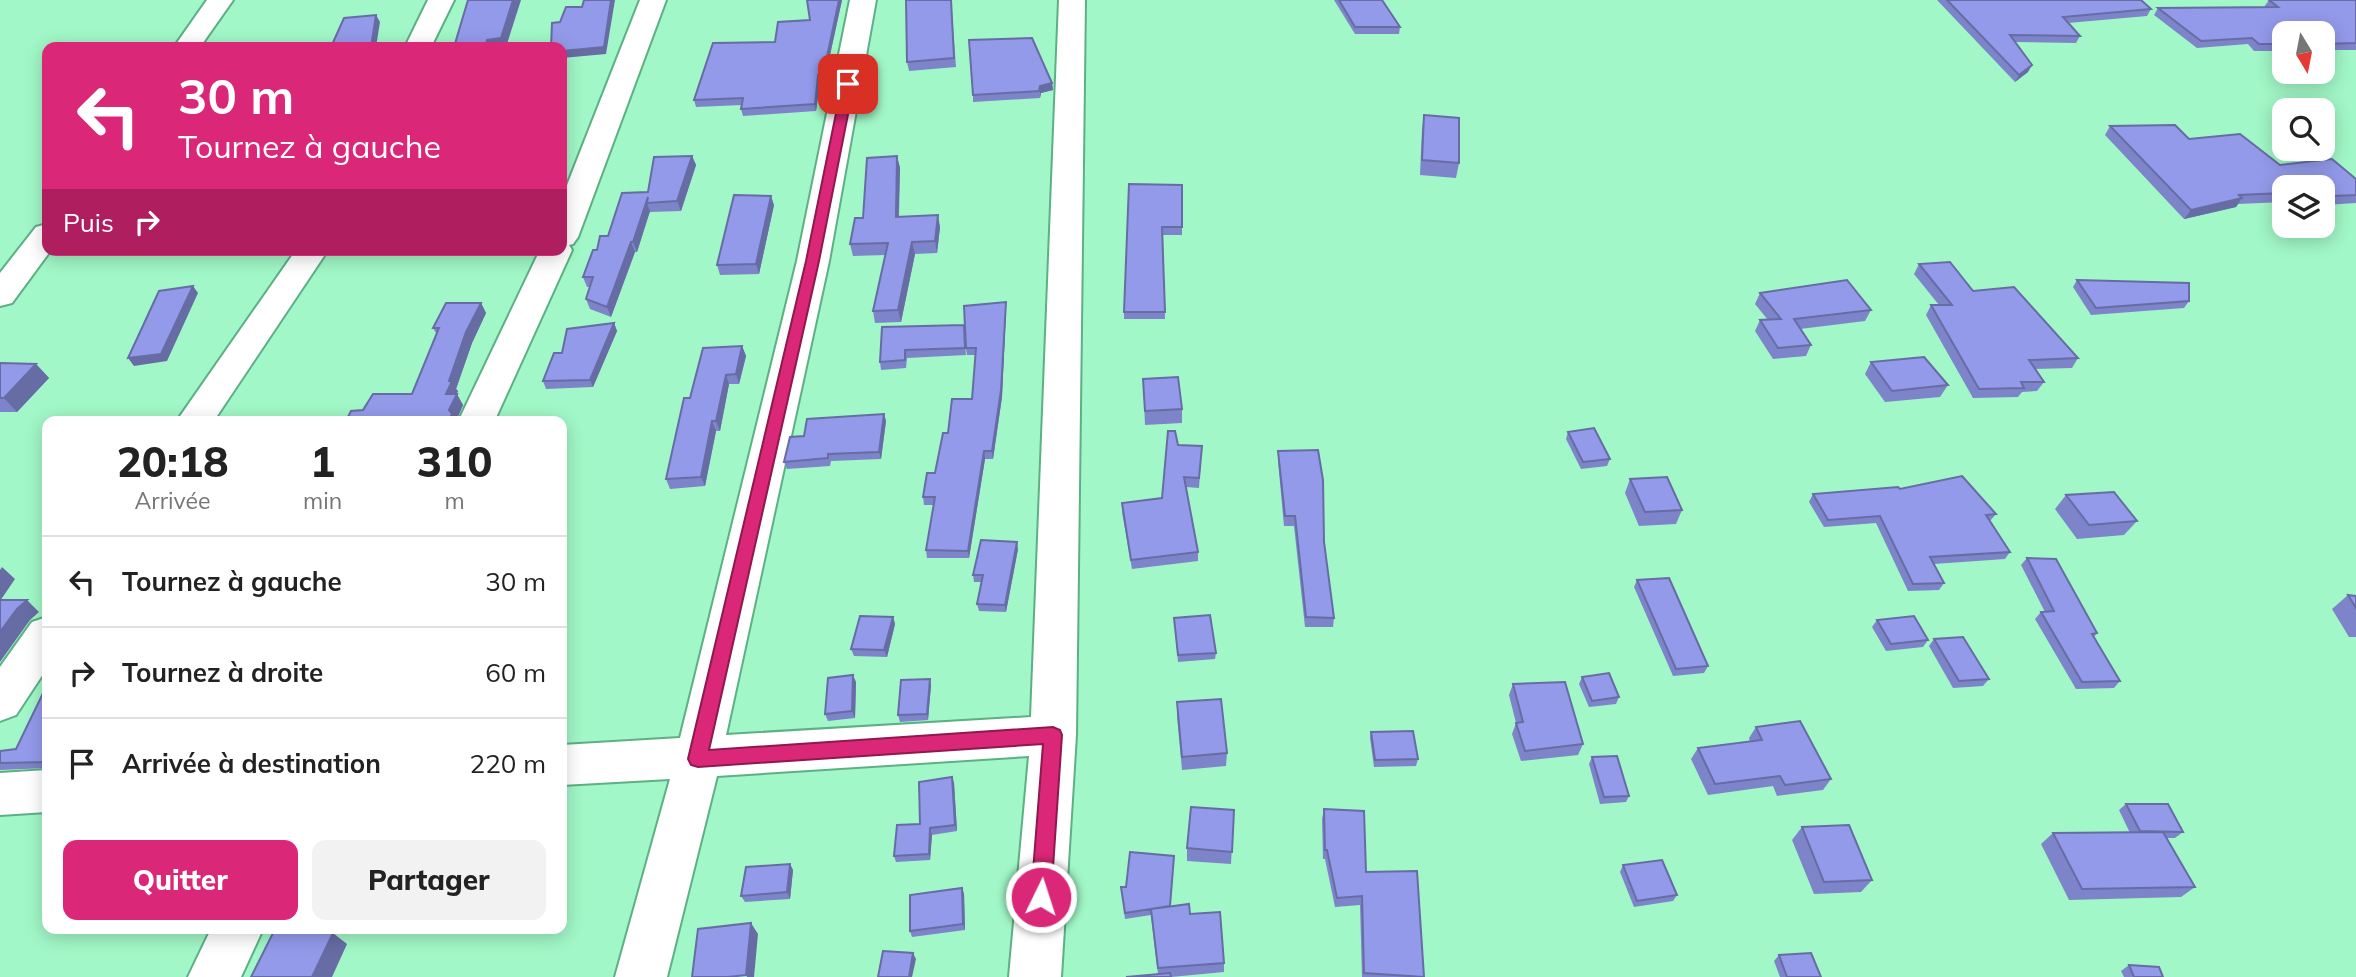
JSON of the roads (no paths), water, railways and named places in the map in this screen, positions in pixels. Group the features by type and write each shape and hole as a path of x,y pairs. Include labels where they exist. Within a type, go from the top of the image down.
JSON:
{"street":[{"path":"191,42 220,0"},
{"path":"420,42 441,0"},
{"path":"567,224 653,0"},
{"path":"642,977 698,759 813,261 863,0"},
{"path":"1035,977 1053,735 1072,0"},
{"path":"0,295 42,240"},
{"path":"198,416 308,256"},
{"path":"479,416 553,256"},
{"path":"0,702 42,641"},
{"path":"567,765 698,759 1053,735"},
{"path":"0,794 42,791"},
{"path":"214,977 235,934"}]}
